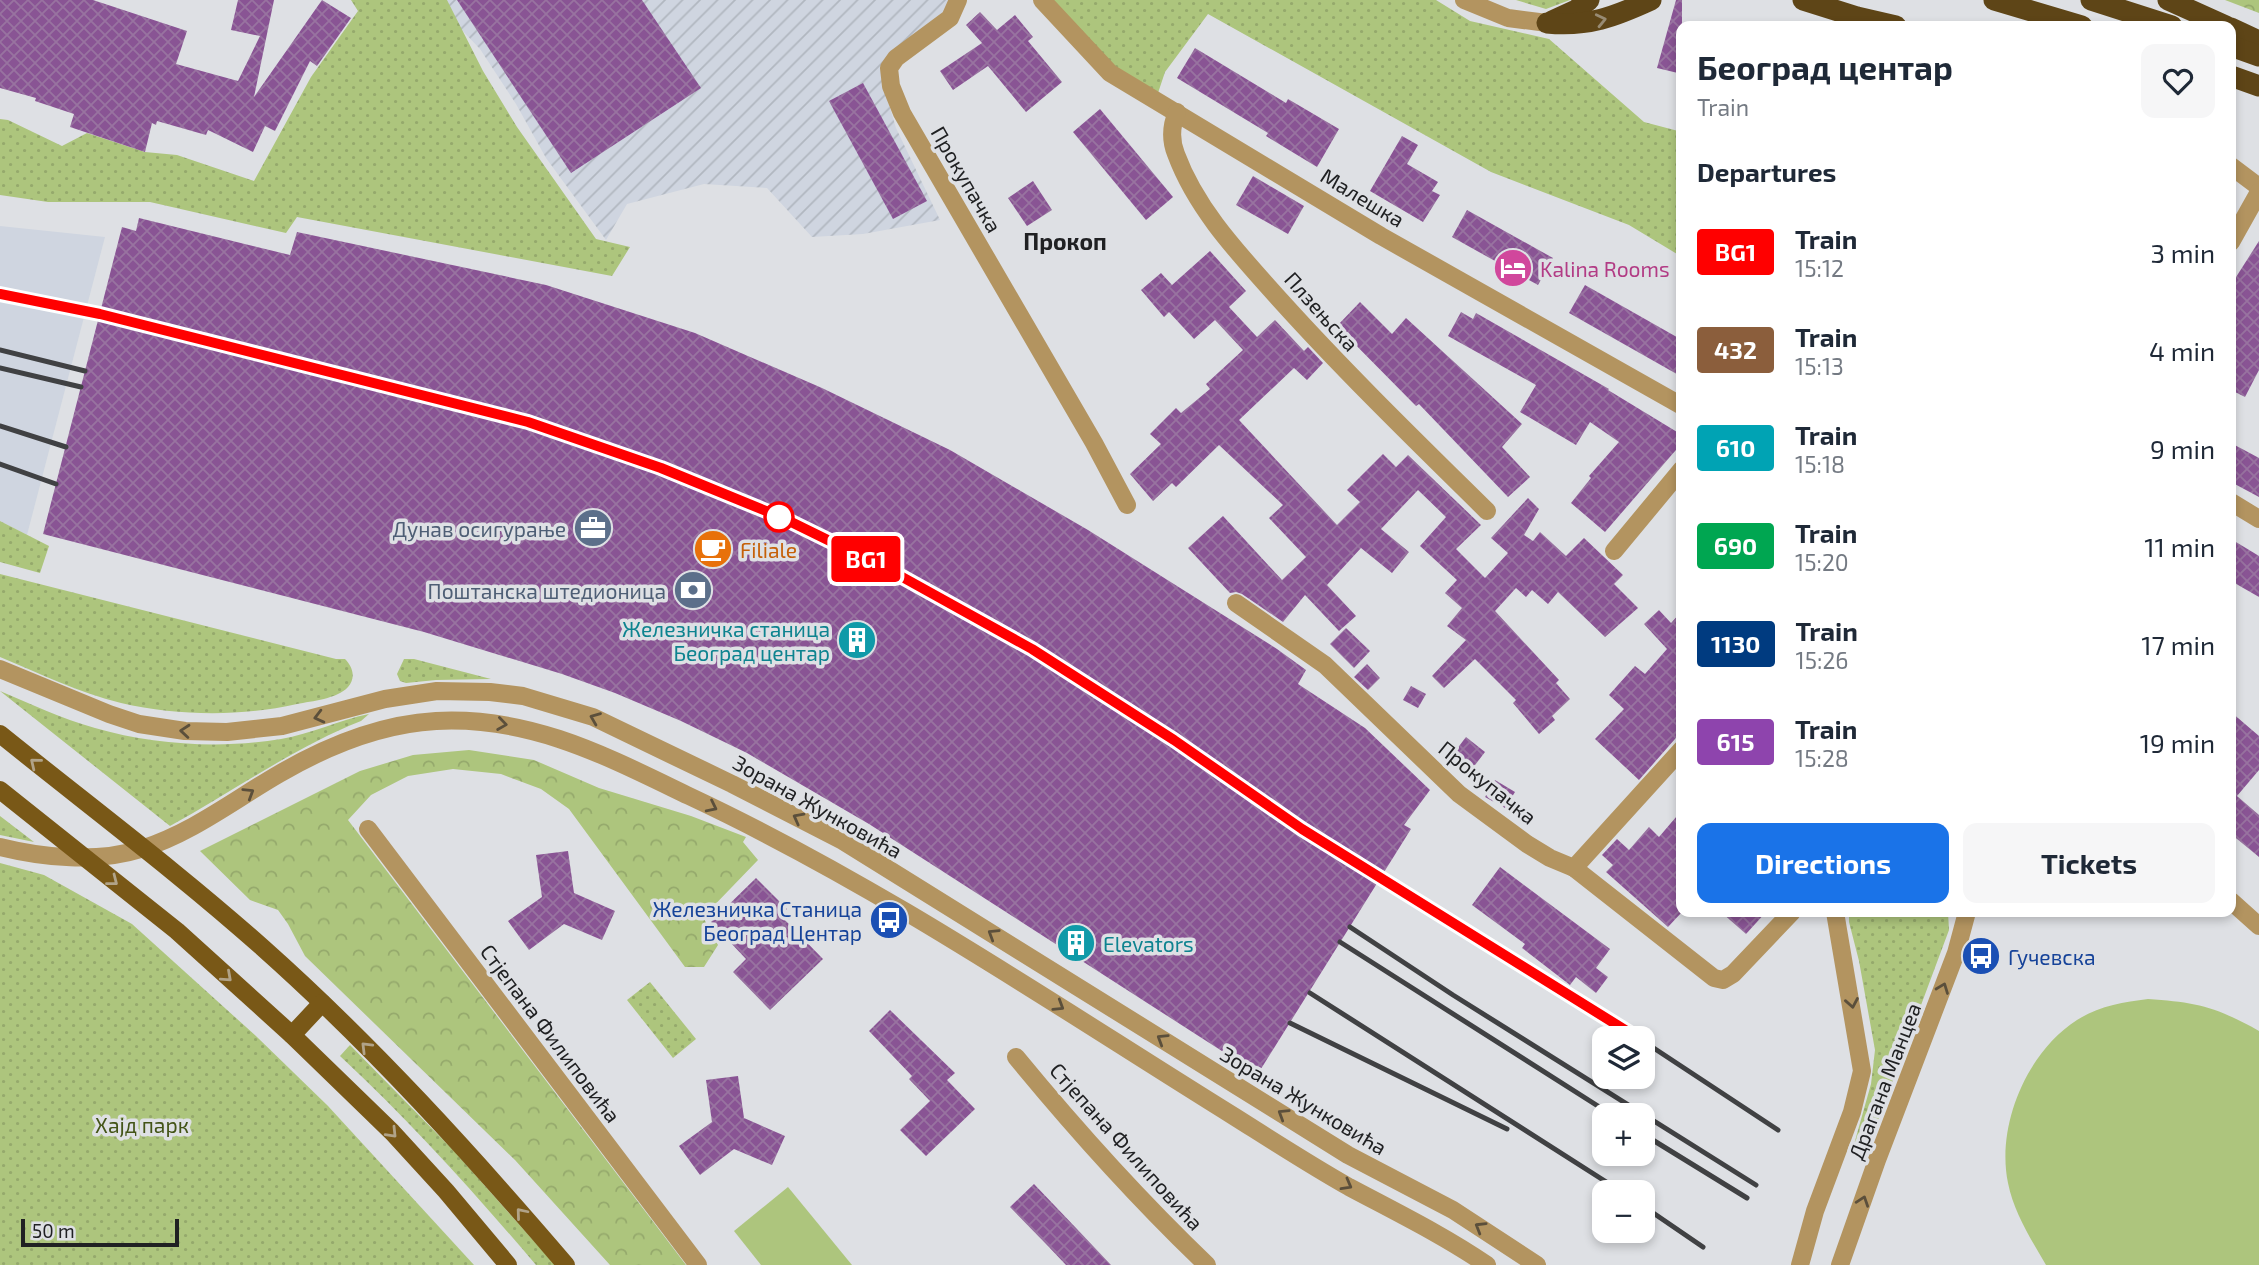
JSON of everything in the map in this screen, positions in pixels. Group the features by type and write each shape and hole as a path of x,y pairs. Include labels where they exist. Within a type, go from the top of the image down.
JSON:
{"highway":[{"path":"1547,23 1576,10 1588,0"},
{"path":"1547,23 1567,25 1603,20 1651,0"},
{"path":"1803,0 1874,21"},
{"path":"1994,0 2065,21"},
{"path":"2091,0 2156,21"},
{"path":"2168,0 2215,21"},
{"path":"2236,31 2259,41"},
{"path":"2236,48 2259,56"},
{"path":"2236,78 2259,86"},
{"path":"2236,91 2259,94"}],"main road":[{"path":"0,734 202,895 322,1003 472,1157 566,1265"},
{"path":"0,790 177,931 292,1034 392,1132 508,1265"},
{"path":"292,1034 322,1003"}],"street":[{"name":"Прокупачка","path":"958,0 950,18 895,58 888,68 891,86 902,113 1094,443 1127,505"},
{"name":"Малешка","path":"1042,0 1111,73 1374,232 1676,403"},
{"path":"1464,0 1508,18 1547,23"},
{"name":"Плзењска","path":"1178,112 1172,124 1176,153 1200,200 1228,241 1342,368 1487,511"},
{"path":"2236,170 2259,189 2236,233"},
{"path":"1614,551 1676,476"},
{"path":"2236,505 2259,519"},
{"name":"Прокупачка","path":"1237,603 1325,665 1460,794 1527,844 1574,868 1714,978 1723,980 1733,974 1788,917"},
{"name":"Зорана Жунковића","path":"0,669 109,714 148,726 185,731 227,732 282,726 385,699 437,691 523,696 593,717 732,783 842,841 1348,1155 1453,1210 1537,1265"},
{"path":"0,847 40,854 90,857 139,850 191,828 281,773 356,738 414,723 461,720 500,723 554,735 628,767 796,849 896,906 1331,1177 1444,1237 1487,1265"},
{"path":"1574,868 1676,756"},
{"name":"Стјепана Филиповића","path":"368,829 698,1265"},
{"path":"2236,905 2259,926"},
{"name":"Драгана Манцеа","path":"1800,1265 1815,1211 1852,1112 1862,1071 1836,917"},
{"name":"Драгана Манцеа","path":"1840,1265 1956,953 1966,917"},
{"name":"Стјепана Филиповића","path":"1016,1057 1080,1134 1168,1228 1207,1265"}],"shaded area":[{"path":"433,0 958,0 896,58 888,101 896,128 940,220 863,234 812,237 767,188 704,184 627,204 606,240 546,158 516,104 480,49"},
{"path":"0,226 105,237 27,535 0,521"}],"green space":[{"path":"351,0 447,0 483,71 517,127 596,239 630,247 612,276 297,217 286,233 150,202 48,202 0,195 0,119 8,120 62,146 87,133 145,152 177,155 254,181 311,77 358,11"},
{"path":"1036,0 1436,0 1470,21 1549,39 1644,122 1676,130 1676,253 1629,225 1491,172 1208,14 1165,72 1155,102"},
{"path":"1516,0 1570,0 1546,9"},
{"path":"2225,0 2259,0 2259,13"},
{"path":"0,521 49,546 40,573 0,562"},
{"path":"0,574 336,659 345,659 352,669 352,680 348,687 331,697 231,713 165,710 105,699 0,657"},
{"path":"404,659 414,659 491,679 406,683 400,681 397,674"},
{"path":"0,691 95,728 117,734 188,744 235,744 281,739 369,714 361,721 311,744 170,826"},
{"path":"469,750 534,760 599,788 691,816 746,837 743,842 758,860 703,917 718,945 704,967 685,967 569,809 541,789 501,774 453,769 408,776 371,795 348,820 686,1265 610,1265 515,1160 305,956 278,910 250,900 200,851 360,771 413,755"},
{"path":"0,816 34,842 0,835"},
{"name":"Хајд парк","path":"0,863 44,875 132,924 257,1037 328,1106 474,1265 0,1265"},
{"path":"1849,917 1948,917 1949,930 1863,1161 1851,1155 1871,1084 1875,1050"},
{"path":"650,982 696,1039 673,1058 627,1000"},
{"path":"2148,999 2205,1007 2231,1016 2259,1031 2259,1265 2046,1265 2019,1215 2008,1183 2005,1161 2011,1114 2030,1070 2043,1051 2077,1020 2111,1005"},
{"path":"350,1045 454,1151 555,1265 536,1265 441,1158 340,1056"},
{"path":"788,1187 852,1265 761,1265 734,1231"}],"building":[{"path":"0,0 93,0 187,31 176,64 238,81 260,36 231,30 238,0 274,0 254,97 322,0 351,18 317,66 310,61 275,131 265,126 253,152 208,130 206,135 157,121 156,125 152,123 145,152 70,127 74,114 35,101 36,98 0,88"},
{"path":"457,0 642,0 701,88 571,173"},
{"path":"1676,0 1682,0 1682,21 1676,21 1676,73 1657,68"},
{"path":"980,12 997,30 1015,15 1033,37 1028,41 1062,82 1026,112 988,66 953,90 940,71 982,43 966,25"},
{"path":"1195,48 1286,103 1288,99 1339,129 1317,167 1266,136 1268,133 1177,78"},
{"path":"863,83 927,201 893,219 829,101"},
{"path":"1100,109 1173,197 1146,220 1073,132"},
{"path":"1402,136 1418,145 1407,164 1438,182 1432,191 1440,195 1423,222 1370,191"},
{"path":"1253,176 1304,206 1288,234 1236,205"},
{"path":"1033,181 1052,210 1027,226 1008,198"},
{"path":"1467,210 1553,258 1538,285 1452,237"},
{"name":"Железничка станица Београд центар","path":"139,218 290,255 297,232 546,285 695,333 822,388 950,450 1088,530 1277,649 1306,670 1298,684 1365,728 1430,790 1404,825 1411,829 1259,1072 1225,1053 869,824 747,753 681,721 562,674 424,632 43,534 122,227 136,231"},
{"path":"2259,241 2259,370 2245,397 2236,392 2236,277"},
{"path":"1210,251 1246,291 1229,307 1257,337 1275,320 1304,351 1308,347 1323,363 1307,380 1294,368 1239,420 1337,525 1360,502 1347,490 1383,454 1396,467 1408,455 1481,525 1456,549 1485,578 1508,553 1491,538 1528,498 1539,509 1524,535 1533,541 1540,532 1566,556 1584,538 1623,575 1614,584 1638,608 1605,637 1558,592 1548,604 1532,590 1526,597 1516,588 1495,611 1559,680 1556,683 1570,699 1552,716 1555,720 1539,734 1513,703 1516,700 1475,659 1444,688 1432,676 1466,640 1447,626 1462,608 1445,593 1457,580 1420,546 1446,517 1418,490 1381,529 1409,552 1392,573 1361,548 1327,585 1356,616 1339,631 1305,595 1283,622 1242,594 1230,593 1188,548 1223,516 1282,580 1306,557 1269,518 1283,505 1219,445 1176,487 1172,483 1153,501 1130,474 1161,444 1150,434 1176,408 1181,413 1210,389 1206,384 1243,350 1215,320 1194,339 1169,312 1164,317 1141,290 1161,273 1172,285"},
{"path":"1585,285 1676,337 1676,374 1569,313"},
{"path":"1360,302 1392,334 1406,318 1522,424 1502,447 1530,477 1508,497 1419,404 1416,406 1337,326"},
{"path":"1461,312 1473,319 1476,313 1609,389 1676,431 1676,450 1605,532 1571,503 1591,478 1589,476 1619,442 1590,422 1576,445 1520,412 1536,385 1448,336"},
{"path":"2236,446 2259,458 2259,497 2236,485"},
{"path":"2236,542 2259,556 2259,597 2236,584"},
{"path":"1659,610 1671,623 1676,618 1676,738 1639,780 1595,739 1624,709 1609,695 1635,666 1645,674 1667,649 1644,624"},
{"path":"1346,628 1370,651 1354,668 1330,644"},
{"path":"1367,664 1380,678 1368,690 1354,677"},
{"path":"1411,686 1426,694 1418,708 1403,700"},
{"path":"2236,716 2259,736 2259,770 2237,796 2259,815 2259,857 2236,838"},
{"path":"1466,737 1485,752 1469,773 1450,758"},
{"path":"1495,780 1515,792 1505,808 1485,797"},
{"path":"1676,817 1677,917 1668,927 1606,872 1613,865 1602,855 1617,839 1629,850 1649,827 1659,837"},
{"path":"568,851 574,893 615,911 602,940 564,924 529,950 508,921 542,897 536,855"},
{"path":"1500,867 1610,949 1596,968 1608,977 1596,993 1576,977 1570,985 1522,948 1525,944 1472,905"},
{"path":"756,878 787,909 780,915 823,959 770,1010 733,972 746,959 711,922"},
{"path":"1727,917 1761,917 1746,934"},
{"path":"890,1010 955,1073 947,1080 975,1109 926,1156 900,1130 930,1101 909,1079 912,1076 869,1031"},
{"path":"738,1076 744,1118 785,1136 772,1165 734,1149 700,1175 679,1146 712,1122 706,1080"},
{"path":"1034,1184 1111,1265 1066,1265 1010,1207"}],"railway":[{"path":"0,294 100,314"},
{"path":"0,350 85,371"},
{"path":"0,368 81,387"},
{"path":"0,426 66,447"},
{"path":"0,464 56,484"},
{"path":"1380,878 1619,1026"},
{"path":"1350,927 1453,995 1756,1185"},
{"path":"1340,942 1593,1103"},
{"path":"1310,993 1603,1180"},
{"path":"1290,1023 1507,1129"},
{"path":"1655,1049 1778,1130"},
{"path":"1655,1141 1747,1198"},
{"path":"1655,1214 1703,1247"}],"train":[{"name":"BG1","path":"0,294 187,335 528,422 661,468 783,518 895,573 1032,649 1174,740 1302,829 1619,1026"}],"place":[{"name":"Kalina Rooms","path":"1513,268"},
{"name":"Дунав осигурање","path":"593,528"},
{"name":"Filiale","path":"713,549"},
{"name":"Поштанска штедионица","path":"693,590"},
{"name":"Железничка станица Београд центар","path":"857,640"},
{"name":"Железничка Станица Београд Центар","path":"889,920"},
{"name":"Elevators","path":"1076,943"},
{"name":"Гучевска","path":"1981,956"}],"district":[{"name":"Прокоп","path":"1065,241"}]}
